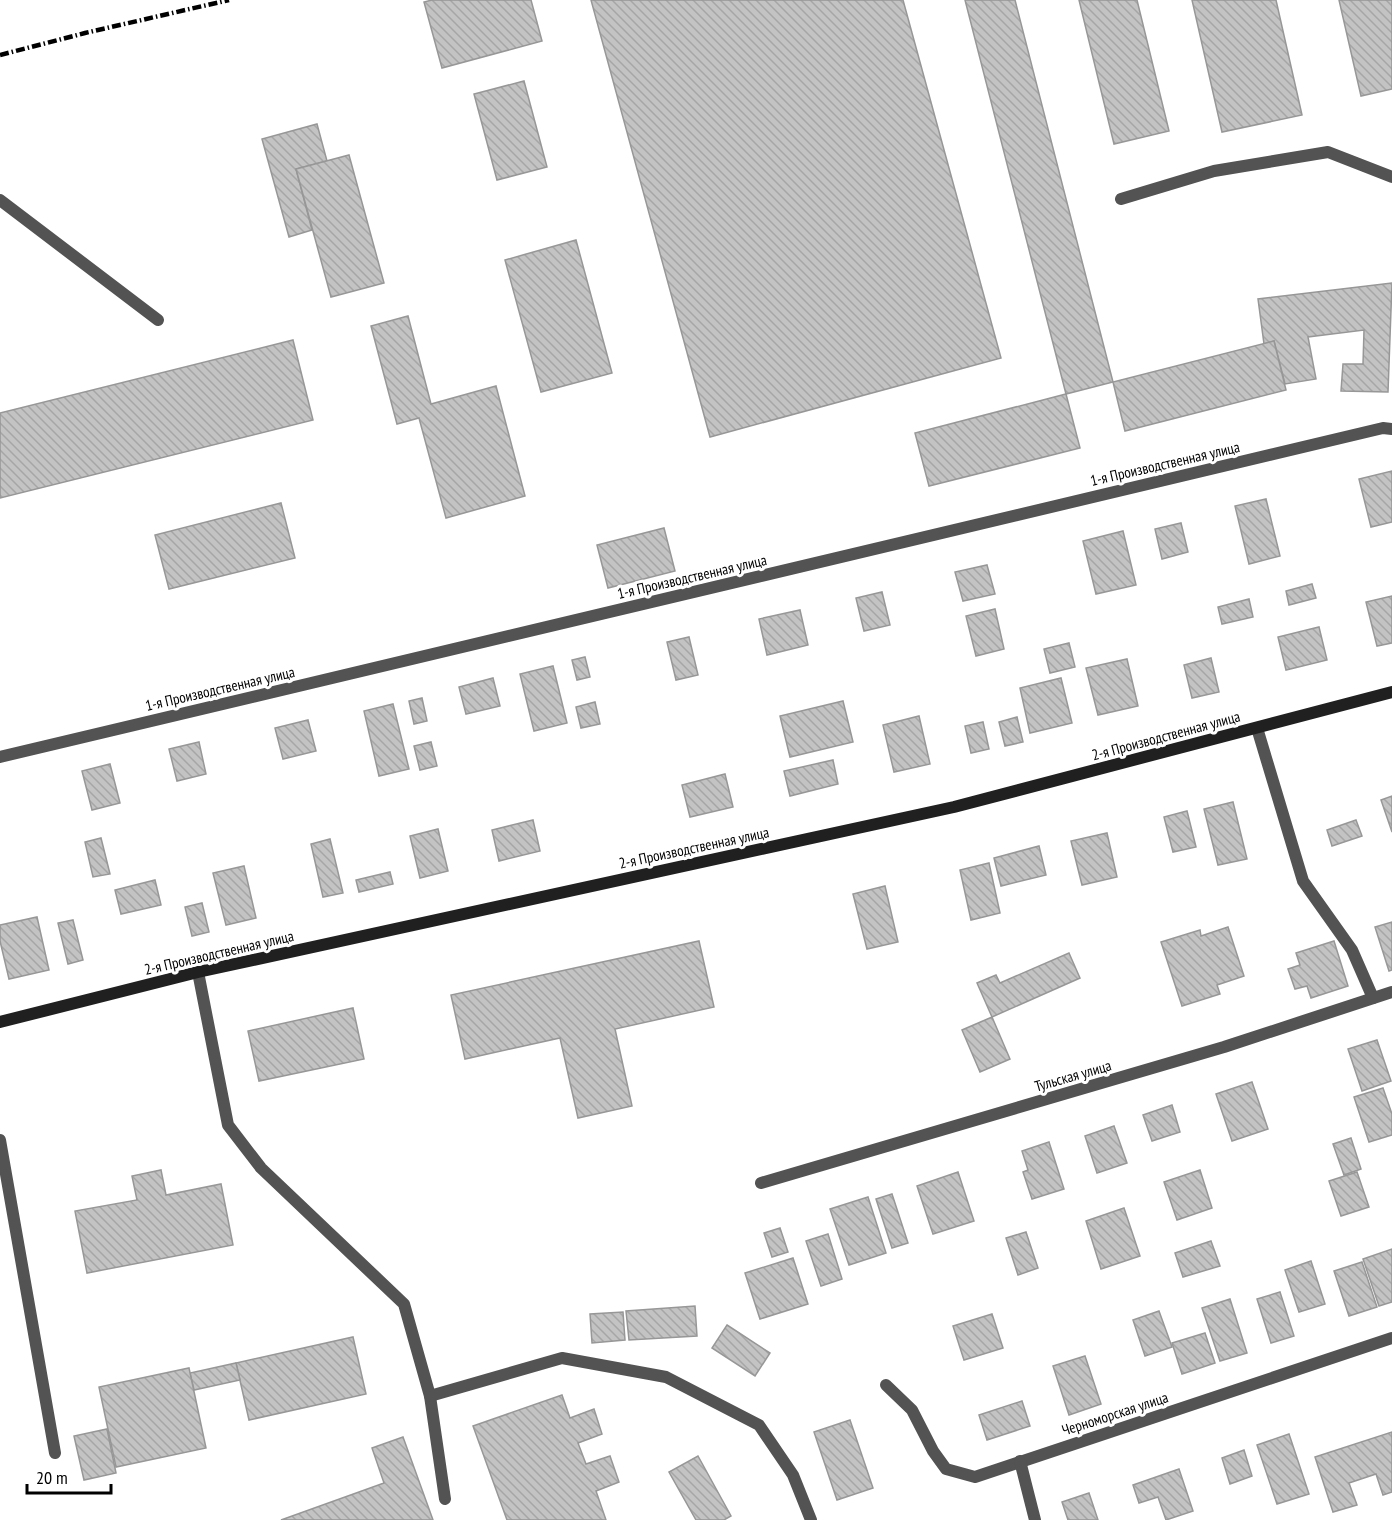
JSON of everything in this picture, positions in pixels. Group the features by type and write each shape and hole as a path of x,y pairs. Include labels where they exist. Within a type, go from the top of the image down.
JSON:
{"street":[{"path":"1121,199 1214,171 1328,152 1392,177"},
{"path":"0,200 158,320"},
{"name":"1-я Производственная улица","path":"0,757 1383,428 1392,429"},
{"name":"2-я Производственная улица","path":"0,1022 198,972 954,807 1392,692"},
{"path":"1257,728 1304,881 1352,950 1373,998"},
{"path":"198,972 228,1125 261,1168 404,1304 430,1396 445,1499"},
{"name":"Тульская улица","path":"761,1183 1224,1047 1392,992"},
{"path":"0,1140 55,1453"},
{"name":"Черноморская улица","path":"886,1385 912,1410 933,1451 946,1469 975,1477 1392,1338"},
{"path":"430,1396 562,1358 666,1377 759,1425 793,1476 811,1520"},
{"path":"1020,1461 1035,1520"}],"building":[{"path":"432,0 531,0 542,41 442,68 424,2"},
{"path":"591,0 903,0 1001,358 710,437"},
{"path":"965,0 1015,0 1113,382 1066,394"},
{"path":"1079,0 1137,0 1169,131 1114,144"},
{"path":"1192,0 1276,0 1302,115 1222,132"},
{"path":"1339,0 1392,0 1392,89 1361,96"},
{"path":"524,81 547,167 497,180 474,94"},
{"path":"317,124 327,161 296,169 312,230 289,237 262,139"},
{"path":"349,155 384,283 331,297 296,169"},
{"path":"576,240 612,373 541,392 505,260"},
{"path":"1392,283 1388,392 1341,391 1343,364 1363,364 1364,330 1308,337 1316,379 1285,384 1274,341 1264,344 1258,299"},
{"path":"408,316 431,404 496,386 525,496 446,518 419,418 397,424 371,326"},
{"path":"293,340 313,420 0,498 0,413"},
{"path":"1274,341 1286,390 1125,431 1113,382"},
{"path":"1066,394 1080,448 929,486 915,433"},
{"path":"1392,471 1392,522 1371,527 1359,479"},
{"path":"1266,499 1280,556 1249,564 1235,506"},
{"path":"281,503 295,558 169,589 155,535"},
{"path":"1181,523 1188,552 1162,559 1155,529"},
{"path":"664,528 675,571 608,588 597,545"},
{"path":"1123,531 1136,585 1096,594 1083,541"},
{"path":"987,565 995,594 963,601 955,572"},
{"path":"1312,584 1316,598 1289,605 1286,591"},
{"path":"882,592 890,625 864,631 856,598"},
{"path":"1392,596 1392,643 1377,646 1366,602"},
{"path":"1249,599 1253,617 1222,624 1218,607"},
{"path":"995,609 1004,649 976,656 966,616"},
{"path":"800,610 808,645 767,655 759,619"},
{"path":"1319,627 1327,660 1286,670 1278,637"},
{"path":"689,637 698,675 676,680 667,642"},
{"path":"1069,643 1075,667 1050,673 1044,649"},
{"path":"585,657 590,677 577,680 572,660"},
{"path":"1211,658 1219,692 1192,698 1184,665"},
{"path":"1127,659 1138,706 1098,715 1086,668"},
{"path":"553,666 567,723 534,731 520,674"},
{"path":"493,678 500,706 466,714 459,687"},
{"path":"1061,678 1072,723 1030,733 1020,688"},
{"path":"422,698 427,721 414,724 409,701"},
{"path":"843,701 853,742 790,757 780,716"},
{"path":"595,702 600,724 581,728 576,707"},
{"path":"393,704 409,769 379,776 364,711"},
{"path":"919,716 930,764 894,772 883,725"},
{"path":"1017,717 1023,742 1005,746 999,722"},
{"path":"308,720 316,751 283,759 275,728"},
{"path":"983,722 989,749 971,753 965,726"},
{"path":"199,742 206,774 177,781 169,749"},
{"path":"431,742 437,766 420,770 414,746"},
{"path":"833,760 838,784 790,796 784,771"},
{"path":"110,764 120,803 92,810 82,771"},
{"path":"725,774 733,807 690,817 682,785"},
{"path":"1392,796 1392,832 1381,800"},
{"path":"1233,802 1247,859 1218,865 1204,809"},
{"path":"1187,811 1196,847 1173,852 1164,817"},
{"path":"533,820 540,851 499,861 492,830"},
{"path":"1356,820 1362,836 1332,846 1327,830"},
{"path":"438,829 448,871 420,878 410,836"},
{"path":"1107,833 1117,877 1082,885 1071,841"},
{"path":"101,838 110,874 93,877 85,842"},
{"path":"330,839 343,893 323,897 311,844"},
{"path":"1039,846 1046,875 1001,886 994,858"},
{"path":"989,863 1000,913 971,920 960,870"},
{"path":"244,866 256,918 226,925 213,873"},
{"path":"390,872 393,884 359,892 356,880"},
{"path":"155,880 161,905 121,914 115,890"},
{"path":"885,886 898,942 867,949 853,894"},
{"path":"202,903 209,932 192,936 185,907"},
{"path":"37,917 49,970 9,979 0,941 0,925"},
{"path":"73,920 83,960 68,964 58,923"},
{"path":"1392,922 1392,970 1389,971 1375,927"},
{"path":"1228,927 1244,976 1217,985 1220,994 1182,1006 1161,942 1200,930 1201,936"},
{"path":"699,941 714,1007 615,1029 632,1106 578,1118 560,1038 465,1059 451,995"},
{"path":"1334,941 1348,986 1311,998 1307,986 1295,989 1288,969 1300,965 1296,953"},
{"path":"1069,953 1080,978 992,1017 977,983 996,975 1000,983"},
{"path":"353,1008 364,1059 259,1081 248,1031"},
{"path":"992,1017 1010,1059 980,1072 962,1030"},
{"path":"1377,1040 1391,1081 1362,1091 1348,1049"},
{"path":"1252,1082 1268,1129 1232,1141 1216,1094"},
{"path":"1383,1088 1392,1114 1392,1135 1369,1142 1354,1097"},
{"path":"1172,1105 1180,1132 1152,1141 1143,1115"},
{"path":"1114,1126 1127,1163 1097,1173 1085,1136"},
{"path":"1351,1138 1361,1169 1344,1175 1333,1144"},
{"path":"1049,1142 1064,1189 1032,1199 1023,1172 1028,1170 1022,1151"},
{"path":"161,1170 166,1195 221,1184 233,1245 87,1273 75,1211 137,1200 132,1176"},
{"path":"1200,1170 1212,1208 1177,1220 1164,1182"},
{"path":"958,1172 974,1221 933,1234 917,1186"},
{"path":"1357,1172 1369,1207 1341,1216 1329,1181"},
{"path":"892,1194 908,1243 892,1248 876,1199"},
{"path":"868,1197 886,1253 849,1265 830,1209"},
{"path":"1124,1208 1140,1256 1101,1269 1086,1221"},
{"path":"780,1228 788,1252 772,1257 764,1233"},
{"path":"1026,1232 1038,1268 1018,1275 1006,1238"},
{"path":"828,1234 842,1279 821,1286 806,1241"},
{"path":"1211,1241 1220,1266 1183,1277 1175,1253"},
{"path":"1392,1249 1392,1302 1379,1306 1363,1259"},
{"path":"793,1258 808,1304 760,1319 745,1273"},
{"path":"1311,1261 1325,1304 1299,1312 1285,1270"},
{"path":"1362,1262 1377,1307 1349,1316 1334,1271"},
{"path":"1280,1292 1294,1336 1271,1343 1257,1299"},
{"path":"1230,1299 1247,1353 1220,1361 1202,1308"},
{"path":"695,1306 697,1336 629,1340 626,1311"},
{"path":"1159,1311 1172,1347 1145,1356 1133,1320"},
{"path":"623,1312 625,1340 592,1343 590,1314"},
{"path":"992,1314 1003,1348 964,1360 953,1326"},
{"path":"727,1325 770,1353 755,1376 712,1348"},
{"path":"1205,1333 1215,1363 1182,1374 1172,1343"},
{"path":"353,1337 366,1394 249,1420 236,1363"},
{"path":"1085,1356 1101,1404 1069,1415 1053,1366"},
{"path":"236,1363 240,1380 194,1390 190,1373"},
{"path":"189,1368 206,1448 116,1467 99,1387"},
{"path":"562,1395 570,1418 594,1409 602,1434 578,1443 586,1464 610,1456 619,1482 596,1491 606,1520 507,1520 473,1426"},
{"path":"1022,1401 1030,1426 987,1440 979,1415"},
{"path":"850,1420 873,1488 837,1500 814,1432"},
{"path":"107,1429 116,1473 84,1480 74,1436"},
{"path":"1392,1432 1392,1492 1383,1495 1376,1474 1349,1483 1357,1505 1333,1512 1315,1457"},
{"path":"1289,1434 1309,1494 1277,1504 1257,1445"},
{"path":"403,1437 433,1520 281,1520 384,1483 372,1448"},
{"path":"1244,1450 1252,1476 1230,1484 1222,1458"},
{"path":"698,1456 731,1516 724,1520 696,1520 669,1472"},
{"path":"1179,1469 1193,1511 1166,1520 1158,1497 1139,1503 1133,1485"},
{"path":"1089,1493 1098,1520 1068,1520 1062,1502"}],"railway":[{"path":"0,55 229,0"}]}
